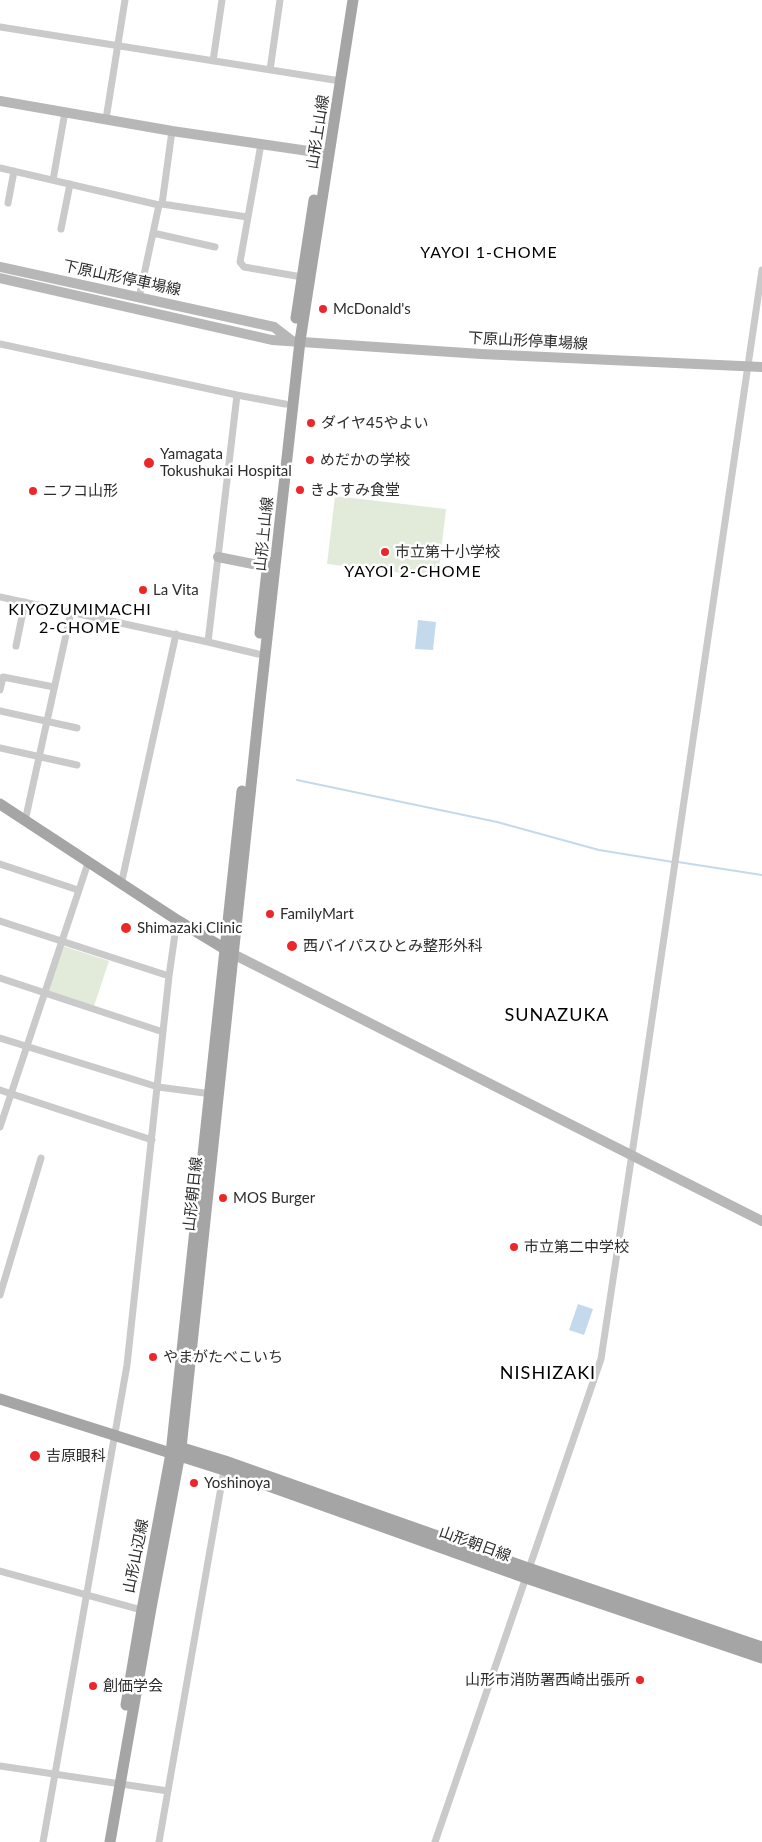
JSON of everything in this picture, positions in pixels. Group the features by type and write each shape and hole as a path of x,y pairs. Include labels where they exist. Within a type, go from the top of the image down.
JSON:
{"main road":[{"name":"山形上山線","path":"229,951 302,277 346,0"},
{"name":"山形上山線","path":"229,951 285,404 353,0"},
{"path":"0,101 322,153"},
{"name":"下原山形停車場線","path":"0,267 274,327 296,341"},
{"name":"下原山形停車場線","path":"0,278 272,340 481,354 762,367"},
{"path":"218,557 268,566"},
{"path":"0,804 88,864 229,951 762,1221"},
{"name":"山形朝日線","path":"176,1450 229,951"},
{"path":"0,1392 176,1450"},
{"path":"0,1399 116,1431"},
{"name":"山形朝日線","path":"176,1450 224,1470 527,1573 762,1647"},
{"name":"山形朝日線","path":"176,1450 224,1461 762,1658"},
{"name":"山形山辺線","path":"110,1842 142,1610 176,1450"},
{"name":"山形山辺線","path":"103,1842 117,1783 176,1450"}],"street":[{"path":"106,119 125,0"},
{"path":"213,61 222,0"},
{"path":"270,70 280,0"},
{"path":"0,27 334,80"},
{"path":"52,180 65,112"},
{"path":"138,298 160,205 172,130"},
{"path":"261,144 240,262 244,267 302,277"},
{"path":"0,168 160,205 247,218"},
{"path":"8,203 14,172"},
{"path":"61,229 70,184"},
{"path":"153,233 215,247"},
{"path":"435,1842 601,1359 762,270"},
{"path":"0,344 285,404"},
{"path":"208,642 237,395"},
{"path":"0,597 176,634 258,654"},
{"path":"16,646 25,602"},
{"path":"25,821 71,612"},
{"path":"121,885 176,634"},
{"path":"0,690 3,677 54,687"},
{"path":"0,712 77,728"},
{"path":"0,748 77,765"},
{"path":"0,864 78,890"},
{"path":"0,1127 88,864"},
{"path":"44,1842 127,1365 169,976 177,920"},
{"path":"0,921 169,976"},
{"path":"0,978 163,1032"},
{"path":"0,1038 158,1087 214,1094"},
{"path":"0,1090 152,1140"},
{"path":"0,1295 41,1158"},
{"path":"159,1842 224,1470"},
{"path":"0,1571 142,1610"},
{"path":"0,1766 168,1790"}],"green space":[{"path":"335,496 446,509 438,577 327,564"},
{"path":"63,946 109,961 94,1006 48,991"}],"water":[{"path":"418,620 436,622 433,650 415,649"},
{"path":"578,1304 593,1309 584,1335 569,1330"}],"waterway":[{"path":"297,780 497,822 599,850 673,862"},
{"path":"678,862 762,875"}],"place":[{"name":"McDonald's","path":"323,309"},
{"name":"ダイヤ45やよい","path":"311,423"},
{"name":"めだかの学校","path":"310,460"},
{"name":"Yamagata Tokushukai Hospital","path":"149,463"},
{"name":"きよすみ食堂","path":"300,490"},
{"name":"ニフコ山形","path":"33,491"},
{"name":"市立第十小学校","path":"385,552"},
{"name":"La Vita","path":"143,590"},
{"name":"FamilyMart","path":"270,914"},
{"name":"Shimazaki Clinic","path":"126,928"},
{"name":"西バイパスひとみ整形外科","path":"292,946"},
{"name":"MOS Burger","path":"223,1198"},
{"name":"市立第二中学校","path":"514,1247"},
{"name":"やまがたべこいち","path":"153,1357"},
{"name":"吉原眼科","path":"35,1456"},
{"name":"Yoshinoya","path":"194,1483"},
{"name":"山形市消防署西崎出張所","path":"640,1680"},
{"name":"創価学会","path":"93,1686"}],"district":[{"name":"YAYOI 1-CHOME","path":"489,253"},
{"name":"YAYOI 2-CHOME","path":"413,572"},
{"name":"KIYOZUMIMACHI 2-CHOME","path":"80,619"},
{"name":"SUNAZUKA","path":"557,1015"},
{"name":"NISHIZAKI","path":"548,1373"}]}
